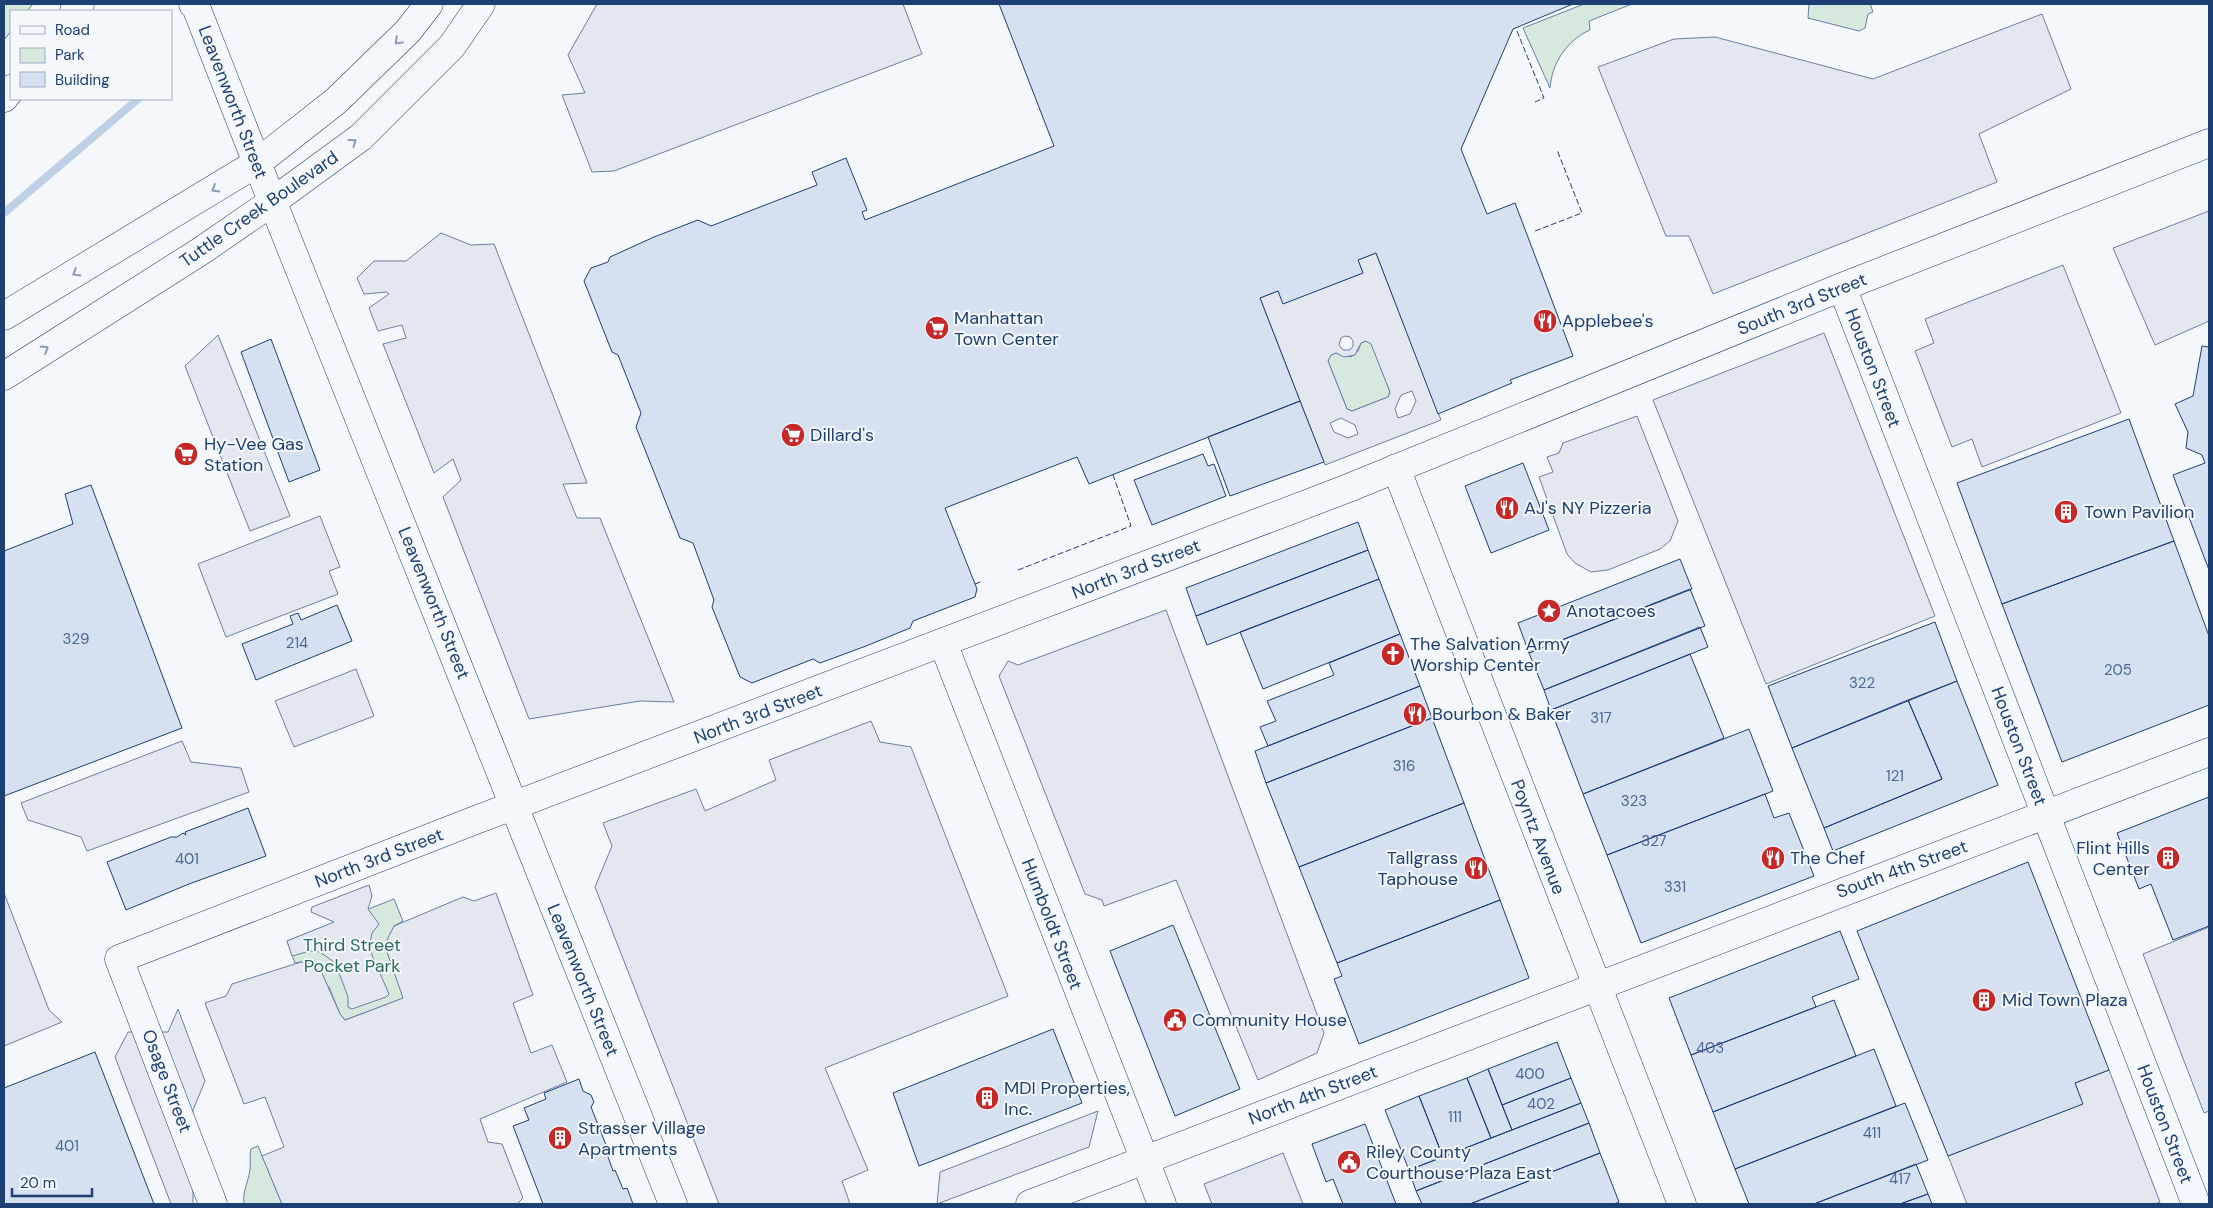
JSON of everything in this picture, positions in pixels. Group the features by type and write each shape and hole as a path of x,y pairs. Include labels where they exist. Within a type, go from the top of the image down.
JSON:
{"main road":[{"name":"Leavenworth Street","path":"193,4 196,6 272,202 673,1204"},
{"path":"4,316 257,163 336,101 408,31 429,4"},
{"name":"Tuttle Creek Boulevard","path":"4,376 193,256 272,202 361,137 452,46 481,4"},
{"name":"South 3rd Street","path":"1396,468 1842,287 2209,143"},
{"name":"Houston Street","path":"1842,287 2196,1204"},
{"name":"North 3rd Street","path":"119,959 1396,468"},
{"name":"Poyntz Avenue","path":"1396,468 1596,987 1682,1204"},
{"name":"Humboldt Street","path":"943,643 1162,1204"},
{"name":"South 4th Street","path":"1596,987 1837,893 2045,816 2209,752"},
{"name":"Osage Street","path":"119,959 213,1204"},
{"name":"North 4th Street","path":"1030,1204 1596,987"}],"green space":[{"path":"4,4 33,4 28,10 10,10 10,32 4,40"},
{"path":"1584,4 1632,4 1589,21 1590,30 1574,40 1557,61 1550,88 1523,28"},
{"path":"1809,4 1870,4 1873,12 1868,14 1865,28 1859,31 1808,18"},
{"path":"1366,341 1372,344 1390,392 1388,397 1352,411 1347,409 1328,361 1330,355 1336,353 1351,357 1358,351 1361,343"},
{"name":"Third Street Pocket Park","path":"394,899 403,921 394,926 386,949 404,998 345,1020 340,1014 329,987 301,962 295,963 287,941"},
{"path":"258,1146 282,1204 244,1204 244,1195 250,1169 251,1149"}],"shaded area":[{"path":"597,4 903,4 922,54 614,171 592,172 562,95 585,93 568,55"},
{"path":"2042,14 2071,89 1979,134 1997,182 1713,294 1689,236 1666,236 1598,67 1674,39 1715,37 1873,79"},
{"path":"2209,211 2209,321 2155,345 2113,248"},
{"path":"441,233 471,245 494,244 587,483 563,484 577,518 600,518 674,702 640,701 529,719 443,497 461,480 453,459 434,473 383,344 406,338 402,325 378,331 369,308 389,294 387,292 364,294 357,278 374,261 406,261"},
{"path":"1376,253 1441,420 1325,465 1260,298 1278,291 1284,303 1363,273 1358,260","holes":["1345,336 1350,337 1353,341 1353,346 1350,350 1343,350 1339,345 1341,338","1366,341 1371,344 1390,392 1388,397 1352,411 1347,409 1328,361 1331,355 1336,353 1344,357 1355,355 1361,343","1412,391 1416,401 1410,414 1398,418 1395,409 1401,395","1341,418 1355,425 1358,434 1348,438 1334,432 1330,423"]},
{"path":"2063,265 2121,413 1982,467 1972,439 1952,447 1915,351 1934,343 1925,319"},
{"path":"1824,333 1935,616 1766,684 1653,400"},
{"path":"218,335 290,516 250,531 185,366"},
{"path":"1637,416 1678,521 1670,541 1660,549 1608,570 1591,572 1575,563 1567,554 1539,477 1553,472 1547,457 1559,453 1563,443"},
{"path":"320,516 340,567 329,571 338,594 226,637 198,564"},
{"path":"1166,610 1324,1033 1317,1053 1258,1080 1176,880 1104,906 1102,900 1085,894 999,676 1008,661 1018,665"},
{"path":"356,669 374,716 294,747 275,701"},
{"path":"871,721 880,742 911,747 1008,996 825,1068 868,1170 842,1181 850,1204 719,1204 595,887 612,846 603,823 696,789 705,811 776,780 769,760"},
{"path":"182,741 191,762 241,768 249,792 87,851 81,837 28,820 21,803"},
{"path":"369,885 372,896 368,909 379,924 372,933 370,943 372,955 389,994 386,997 352,1009 348,1007 348,997 334,962 320,952 310,951 292,956 287,941 334,922 311,912 312,907"},
{"path":"4,893 49,1010 62,1022 4,1046"},
{"path":"496,893 533,995 513,1003 531,1053 552,1045 567,1082 480,1119 488,1142 502,1144 523,1198 517,1204 282,1204 262,1156 284,1147 265,1097 244,1104 205,1003 226,996 232,984 301,962 313,964 321,971 340,1014 345,1020 364,1013 403,998 386,949 387,940 394,926 463,897 474,901"},
{"path":"2209,927 2209,1111 2204,1113 2143,954"},
{"path":"178,1009 205,1081 193,1110 193,1204 171,1204 115,1057 128,1032 168,1032"},
{"path":"2109,1070 2160,1202 2155,1204 1967,1204 1948,1156 2082,1104 2075,1083"},
{"path":"1098,1111 1089,1147 937,1204 940,1172"},
{"path":"1283,1153 1303,1204 1212,1204 1204,1184"}],"building":[{"name":"Manhattan Town Center","path":"999,4 1573,4 1513,29 1461,149 1487,214 1515,203 1573,356 1510,380 1512,383 1438,414 1376,253 1358,260 1363,273 1283,304 1278,291 1260,298 1300,401 1089,484 1077,457 945,508 977,589 975,597 913,621 910,628 866,646 820,663 813,659 752,683 740,677 712,607 714,600 693,543 680,538 636,427 641,413 618,355 612,352 584,281 591,268 608,262 610,257 654,237 698,220 711,226 817,185 812,172 846,158 867,210 862,212 865,220 1054,146"},
{"path":"271,339 320,470 289,482 241,352"},
{"path":"2202,346 2209,347 2209,570 2173,475 2205,463 2202,455 2186,448 2188,432 2175,404 2193,396"},
{"path":"1300,401 1324,462 1230,496 1208,437"},
{"name":"Town Pavilion","path":"2129,419 2174,541 2002,604 1957,483"},
{"path":"1203,454 1208,466 1214,464 1226,496 1152,525 1134,480"},
{"name":"AJ's NY Pizzeria","path":"1523,463 1549,530 1491,553 1465,486"},
{"path":"91,485 182,728 4,796 4,551 73,524 65,494"},
{"path":"1358,522 1368,550 1196,616 1186,588"},
{"path":"2174,541 2209,636 2209,705 2062,762 2002,604"},
{"path":"1368,550 1379,579 1207,645 1196,616"},
{"path":"1680,559 1692,589 1529,653 1518,623"},
{"path":"1379,579 1400,634 1263,689 1240,632"},
{"path":"1690,589 1705,626 1544,690 1529,653"},
{"path":"337,605 352,641 256,680 242,644 293,624 290,616 298,613 301,620"},
{"path":"1935,622 1957,681 1792,748 1768,686"},
{"path":"1700,627 1708,647 1551,710 1544,690"},
{"path":"1400,634 1420,686 1268,746 1260,727 1276,721 1267,701 1334,675 1329,663"},
{"path":"1690,654 1724,738 1583,794 1551,710"},
{"path":"1957,681 1998,785 1833,851 1824,828 1942,779 1908,700"},
{"path":"1420,686 1432,718 1266,783 1255,751"},
{"path":"1908,700 1942,779 1824,828 1792,748"},
{"path":"1432,718 1464,803 1299,867 1266,783"},
{"path":"1749,729 1773,791 1607,855 1583,794"},
{"path":"1765,794 1774,818 1789,813 1814,876 1641,943 1607,855"},
{"name":"Flint Hills Center","path":"2209,797 2209,926 2173,940 2151,884 2139,889 2117,833"},
{"path":"1464,803 1500,900 1337,963 1299,867"},
{"path":"248,808 266,856 189,884 126,910 107,862 171,837 177,837 183,833 186,835 185,832"},
{"name":"Mid Town Plaza","path":"2028,862 2109,1070 2075,1083 2083,1104 1948,1156 1857,931"},
{"path":"1500,900 1529,978 1359,1044 1334,979 1342,976 1337,963"},
{"name":"Community House","path":"1173,925 1240,1089 1175,1116 1110,951"},
{"path":"1840,931 1859,979 1812,997 1816,1007 1691,1055 1669,998"},
{"path":"1834,1000 1856,1056 1713,1112 1691,1055"},
{"name":"MDI Properties, Inc.","path":"1053,1029 1082,1103 919,1166 893,1093"},
{"path":"1557,1042 1571,1078 1502,1105 1488,1069"},
{"path":"1874,1049 1896,1106 1735,1169 1713,1112"},
{"path":"95,1052 154,1204 4,1204 4,1088"},
{"path":"1488,1069 1512,1130 1491,1138 1467,1078"},
{"path":"1467,1078 1491,1138 1443,1157 1419,1096"},
{"path":"1571,1078 1581,1103 1512,1130 1502,1105"},
{"name":"Strasser Village Apartments","path":"579,1079 583,1091 591,1095 594,1102 591,1107 608,1150 606,1151 613,1171 615,1170 623,1189 627,1188 633,1204 543,1204 513,1126 529,1120 524,1108 546,1099 544,1093"},
{"path":"1419,1096 1443,1157 1409,1170 1385,1110"},
{"path":"1581,1103 1589,1123 1416,1191 1409,1170"},
{"path":"1905,1103 1928,1160 1814,1204 1749,1204 1735,1169"},
{"path":"1589,1123 1600,1153 1470,1204 1422,1204 1416,1191"},
{"name":"Riley County Courthouse Plaza East","path":"1365,1124 1396,1204 1343,1204 1333,1179 1326,1182 1312,1144"},
{"path":"1600,1153 1619,1202 1614,1204 1470,1204"},
{"path":"1916,1164 1928,1194 1900,1204 1814,1204"},
{"path":"1928,1194 1932,1204 1900,1204"}],"waterway":[{"path":"4,213 137,100"}],"fence":[{"path":"1517,31 1544,98 1535,102"},
{"path":"1535,231 1582,213 1557,150"},
{"path":"1018,570 1131,526 1113,475"},
{"path":"975,584 983,581"}],"place":[{"name":"Applebee's","path":"1545,321"},
{"name":"Manhattan Town Center","path":"937,328"},
{"name":"Dillard's","path":"793,435"},
{"name":"Hy-Vee Gas Station","path":"186,454"},
{"name":"AJ's NY Pizzeria","path":"1507,508"},
{"name":"Town Pavilion","path":"2066,512"},
{"name":"Anotacoes","path":"1549,611"},
{"name":"The Salvation Army Worship Center","path":"1393,654"},
{"name":"Bourbon & Baker","path":"1415,714"},
{"name":"The Chef","path":"1773,858"},
{"name":"Flint Hills Center","path":"2168,858"},
{"name":"Tallgrass Taphouse","path":"1476,868"},
{"name":"Mid Town Plaza","path":"1984,1000"},
{"name":"Community House","path":"1175,1020"},
{"name":"MDI Properties, Inc.","path":"987,1098"},
{"name":"Strasser Village Apartments","path":"560,1138"},
{"name":"Riley County Courthouse Plaza East","path":"1349,1162"}]}
